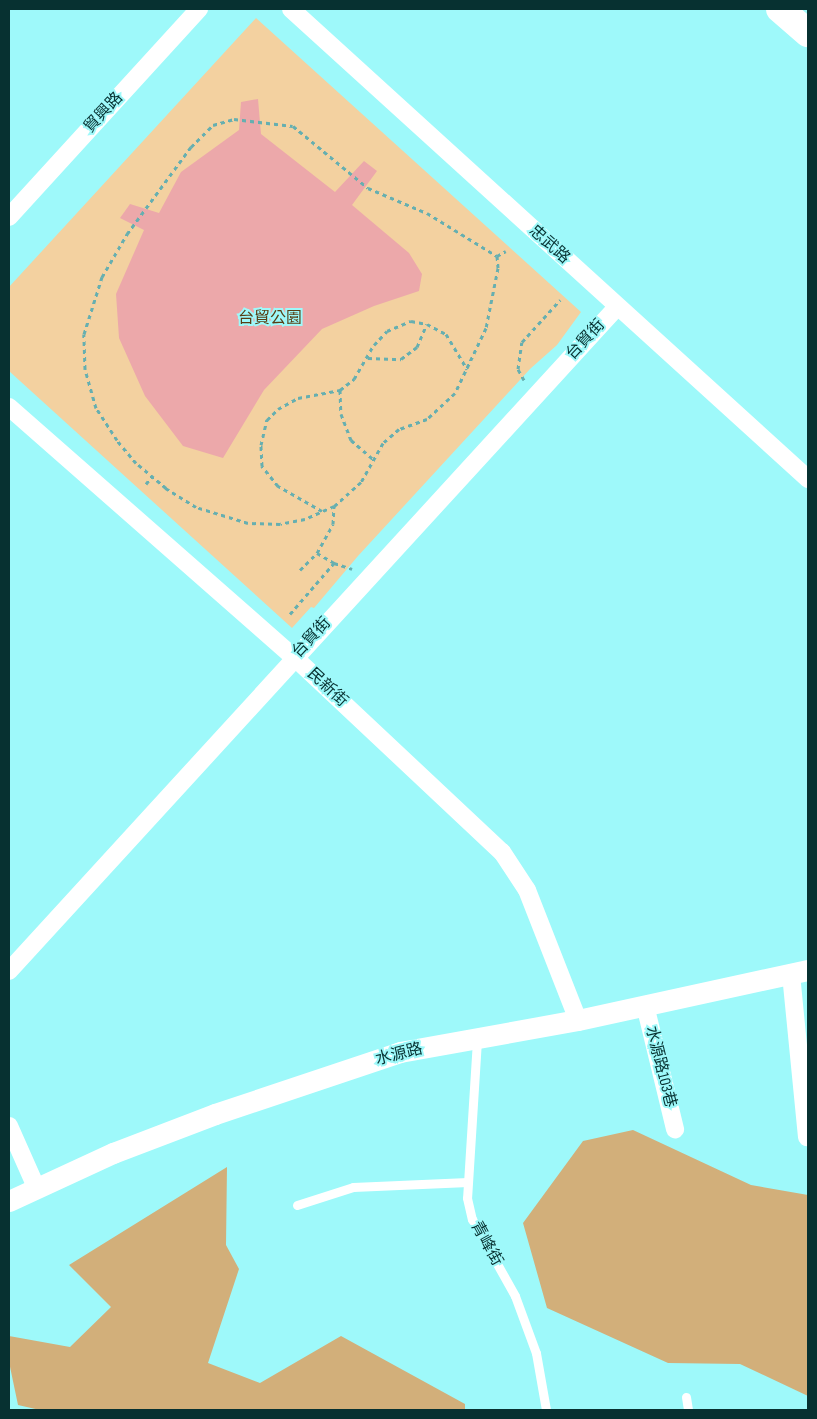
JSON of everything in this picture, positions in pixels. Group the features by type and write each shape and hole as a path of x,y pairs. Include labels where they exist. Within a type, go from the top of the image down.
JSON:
{"main road":[{"path":"780,9 808,33"}],"street":[{"name":"貿興路","path":"9,217 200,9"},
{"name":"忠武路","path":"291,9 808,479"},
{"name":"台貿街","path":"9,971 294,657 617,307"},
{"name":"民新街","path":"9,407 294,657 502,852 527,890 578,1020"},
{"name":"水源路","path":"9,1201 36,1187 215,1114 400,1052 477,1040 578,1020 799,972"},
{"path":"799,972 808,1137"},
{"name":"水源路103巷","path":"645,1005 675,1129"},
{"path":"9,1126 36,1187"}],"lane":[{"name":"青峰街","path":"477,1040 468,1182 472,1219 515,1296 536,1353 546,1410"},
{"path":"297,1205 353,1187 468,1182"},
{"path":"686,1397 688,1410"}],"path":[{"path":"234,119 267,120 293,126 308,135 323,154 368,188 427,213 497,256 498,268 486,328 467,370 443,406 428,419 399,429 383,443 361,482 334,506 323,511 280,524 248,523 196,507 152,476 117,440 96,408 85,370 84,334 102,277 148,200 213,125 234,119"},
{"path":"497,256 506,251"},
{"path":"528,386 518,369 522,342 560,300"},
{"path":"323,511 278,486 262,466 261,445 267,420 278,409 298,398 340,390 354,380 374,345 387,331 411,321 427,324 446,334 467,370"},
{"path":"368,358 401,359 417,347 427,324"},
{"path":"340,390 341,414 351,440 374,460"},
{"path":"146,484 152,476"},
{"path":"300,570 316,553 333,524 334,506"},
{"path":"316,553 334,563 355,570"},
{"path":"290,614 334,563"}],"green space":[{"name":"台貿公園","path":"256,18 581,312 557,345 530,369 358,556 314,608 311,607 292,628 9,371 9,287"}],"shaded area":[{"path":"258,99 261,134 335,192 364,161 377,171 352,205 409,253 422,274 419,291 374,306 322,329 264,390 223,458 183,446 145,396 119,338 116,294 144,230 120,218 130,204 159,213 181,172 239,130 241,102"},
{"path":"633,1130 751,1185 808,1195 808,1396 740,1364 668,1363 547,1308 523,1223 583,1141"},
{"path":"227,1167 226,1245 239,1269 208,1363 260,1383 341,1336 465,1404 465,1410 40,1410 18,1405 9,1362 9,1336 70,1347 111,1307 69,1265"}]}
